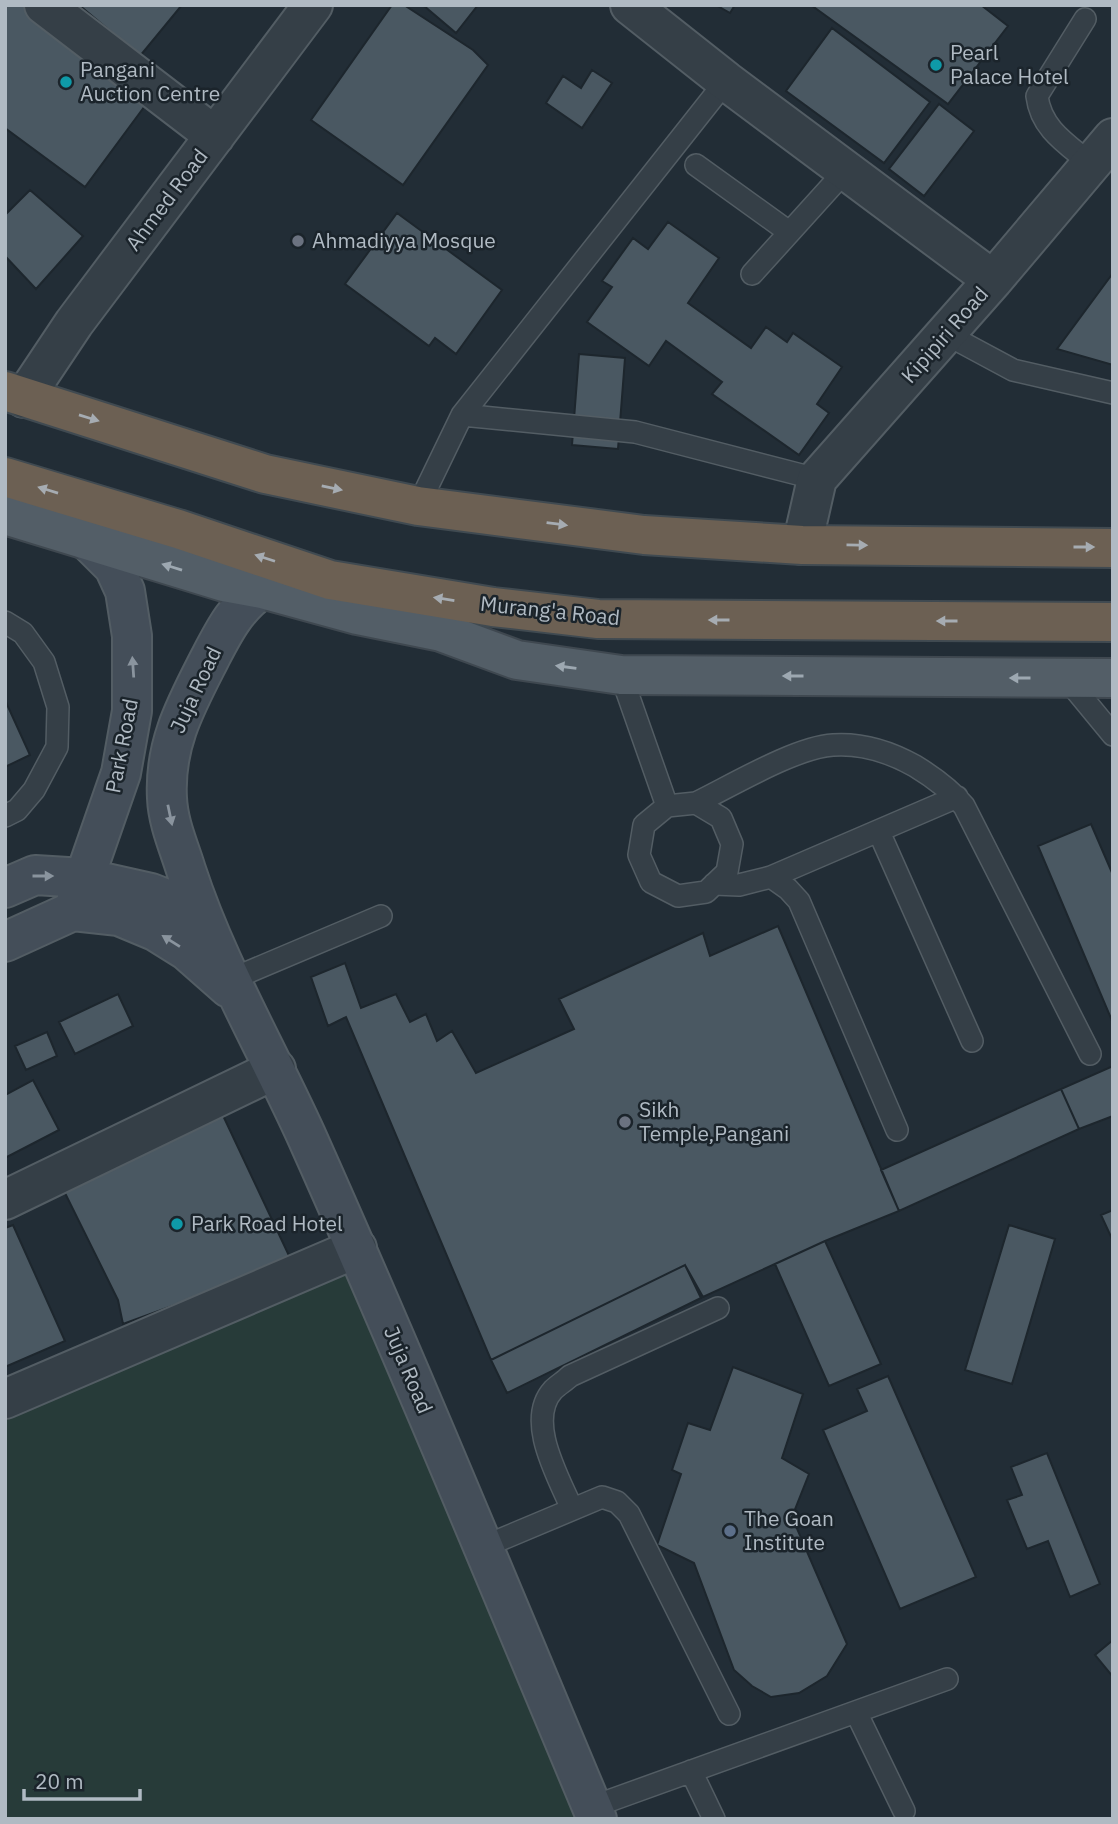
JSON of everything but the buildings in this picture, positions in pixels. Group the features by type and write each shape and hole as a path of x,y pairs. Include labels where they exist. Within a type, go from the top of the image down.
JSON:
{"highway":[{"path":"15,394 265,474 418,506 644,535 802,545 1113,548"},
{"name":"Murang'a Road","path":"5,477 178,529 330,580 358,600 492,607 598,620 1113,622"}],"main road":[{"name":"Murang'a Road","path":"5,515 224,582 358,600"},
{"name":"Park Road","path":"78,895 121,773 132,710 134,679 130,613 125,591 114,568 89,542"},
{"name":"Juja Road","path":"262,589 239,608 224,630 184,706 170,747 167,799 174,834 206,926 276,1069 357,1248 595,1813"},
{"path":"358,600 517,660 621,675 1113,678"},
{"path":"5,887 34,875 155,931 187,951 237,989"},
{"name":"Juja Road","path":"78,895 150,893 174,902 206,926"},
{"path":"5,942 78,895"}],"street":[{"path":"44,5 215,136"},
{"path":"630,5 726,81 993,280"},
{"name":"Ahmed Road","path":"15,394 74,323 215,136 295,12"},
{"name":"Kipipiri Road","path":"802,545 817,480 1102,151"},
{"path":"5,1200 276,1069"},
{"path":"5,1399 357,1248"}],"lane":[{"path":"1086,19 1037,96 1039,111 1048,127 1102,151"},
{"path":"418,506 462,415 726,81"},
{"path":"696,165 789,232"},
{"path":"752,274 846,170"},
{"path":"946,334 1013,370 1113,393"},
{"path":"462,415 635,432 817,480"},
{"path":"5,622 23,632 44,662 58,707 57,747 34,790 17,810 5,816"},
{"path":"621,675 667,806"},
{"path":"1066,678 1113,735"},
{"path":"696,803 721,818 732,844 727,872 706,892 678,896 651,882 639,855 644,825 667,806 696,803 800,753 832,745 861,747 893,754 938,781 964,806 1090,1054"},
{"path":"714,884 739,885 771,877 957,797"},
{"path":"879,832 972,1041"},
{"path":"771,877 799,901 897,1130"},
{"path":"237,989 381,916"},
{"path":"572,1509 546,1449 541,1415 551,1392 570,1376 718,1308"},
{"path":"483,1548 602,1497 617,1502 629,1514 729,1714"},
{"path":"595,1813 691,1772 947,1679"},
{"path":"856,1712 904,1811"},
{"path":"691,1772 715,1819"}],"green space":[{"path":"357,1248 598,1819 5,1819 5,1399"}],"place":[{"name":"Pearl Palace Hotel","path":"936,65"},
{"name":"Pangani Auction Centre","path":"66,82"},
{"name":"Ahmadiyya Mosque","path":"298,241"},
{"name":"Sikh Temple,Pangani","path":"625,1122"},
{"name":"Park Road Hotel","path":"177,1224"},
{"name":"The Goan Institute","path":"730,1531"}]}
